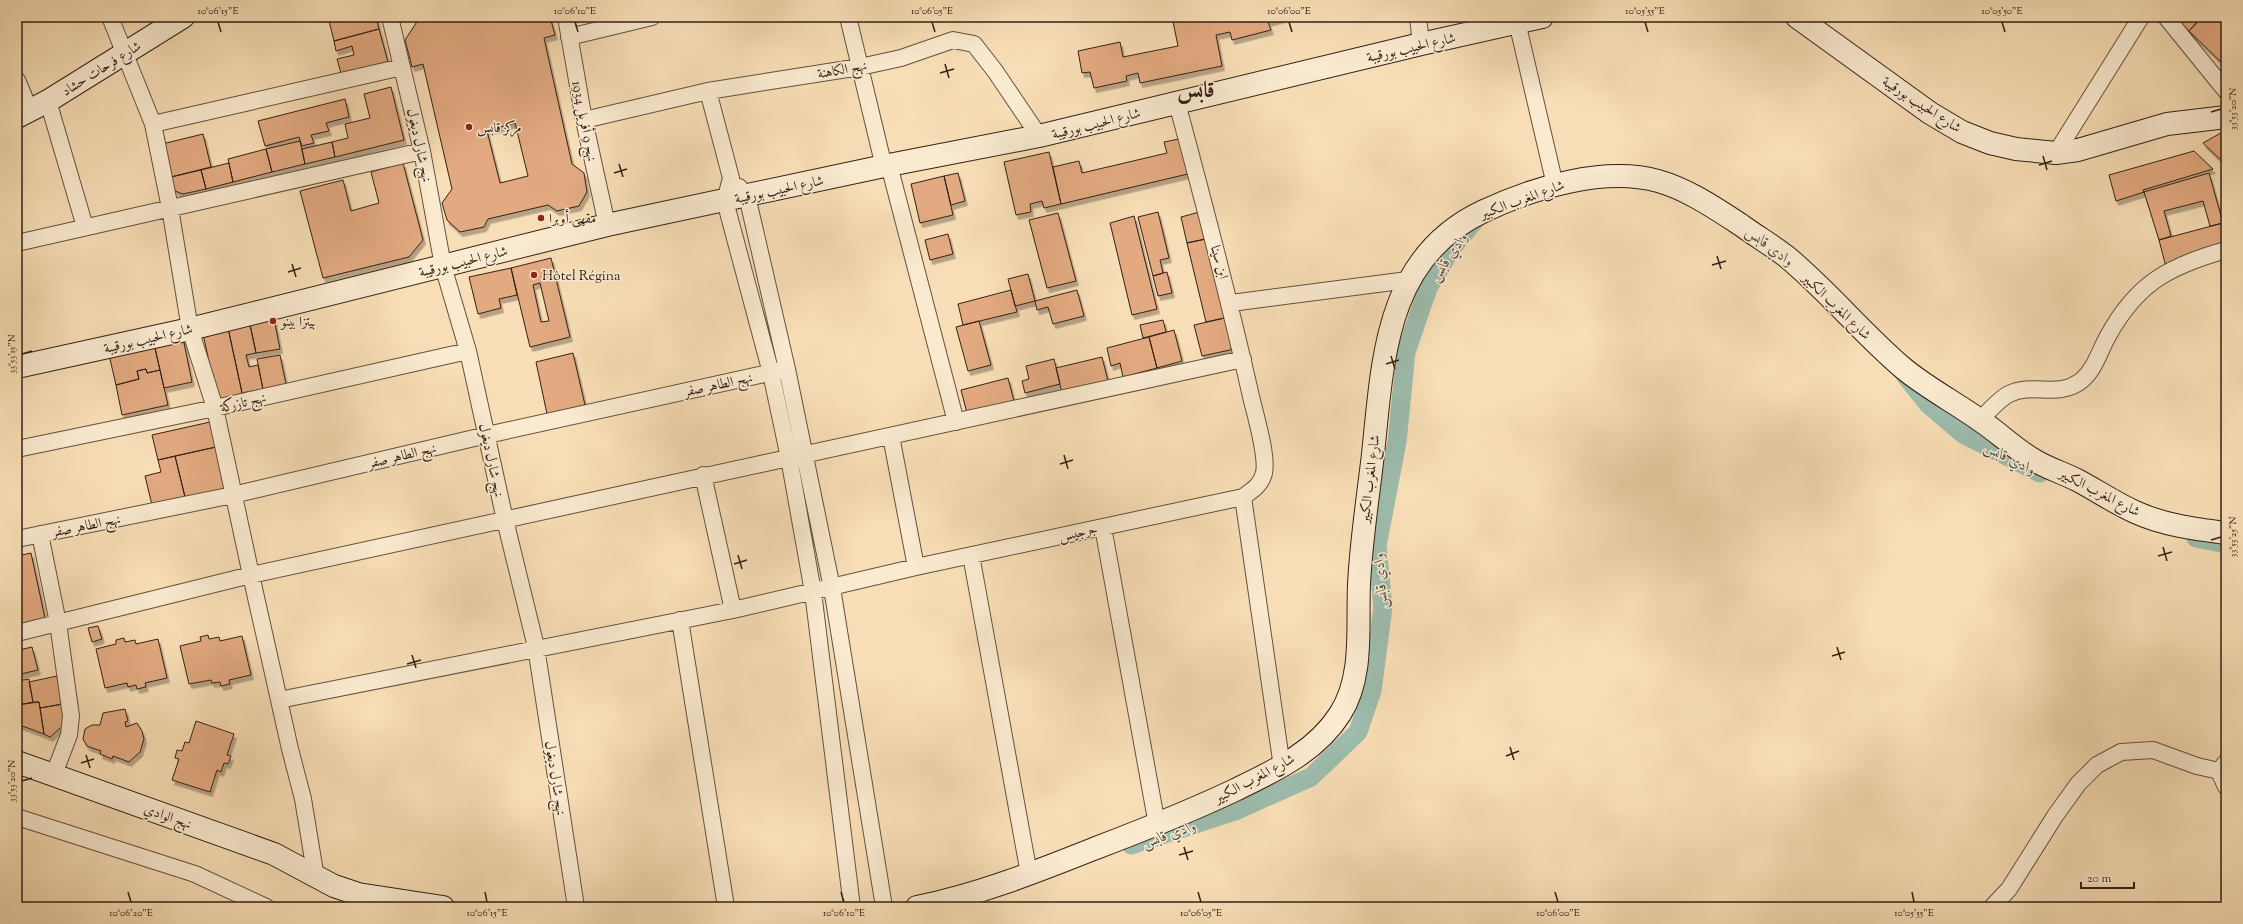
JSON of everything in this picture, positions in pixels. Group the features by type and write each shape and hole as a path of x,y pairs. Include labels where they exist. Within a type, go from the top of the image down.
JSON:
{"street":[{"path":"110,17 153,124 170,208 190,329 215,408 279,700 303,799 316,878 357,900 443,907"},
{"name":"شارع فرحات حشاد","path":"32,109 183,17"},
{"name":"نهج شارل ديغول","path":"390,17 422,151 443,266 468,351 505,520 536,648 576,907"},
{"name":"نهج 9 أفريل 1934","path":"566,17 584,120 607,225"},
{"path":"569,37 652,17"},
{"path":"848,17 886,166 956,422"},
{"path":"1418,17 1421,44"},
{"name":"شارع الحبيب بورقيبة","path":"17,367 190,329 607,225 886,166 1039,136 1421,44 1542,17"},
{"name":"شارع الحبيب بورقيبة","path":"1797,17 1930,113 1962,132 1990,143 2016,149 2056,153 2085,148 2166,124 2226,117"},
{"path":"2056,153 2141,17"},
{"path":"2166,17 2226,91"},
{"path":"1517,22 1555,185"},
{"name":"نهج الكاهنة","path":"584,120 708,91 860,67 901,58 953,40 974,44 995,71 1039,136"},
{"path":"153,124 402,67"},
{"path":"17,80 32,109 85,227"},
{"path":"708,91 731,178 747,196 787,369 852,907"},
{"name":"ابن سينا","path":"1177,103 1231,304 1257,423"},
{"path":"17,243 422,151"},
{"name":"شارع المغرب الكبير","path":"917,907 937,903 1029,874 1194,810 1282,767 1316,742 1338,717 1351,695 1356,667 1363,532 1380,377 1398,307 1408,280 1428,251 1460,225 1483,212 1555,185 1598,177 1643,178 1662,182 1690,194 1720,211 1786,256 1880,348 1909,373 1980,420 2034,460 2106,495 2134,512 2177,526 2226,533"},
{"path":"731,178 725,200 771,373 797,456 832,588 884,907"},
{"path":"1980,420 2009,394 2025,390 2070,388 2083,379 2096,362 2107,337 2121,314 2135,297 2159,276 2177,266 2226,250"},
{"path":"1231,304 1408,280"},
{"name":"نهج تازركة","path":"17,449 215,408 468,351"},
{"path":"17,633 251,575 704,475 891,436 1243,359"},
{"name":"نهج الطاهر صفر","path":"17,539 233,495 487,435 787,369"},
{"name":"جرجيس","path":"279,700 733,610 832,588 916,567 1243,497 1257,488 1264,472 1264,458 1257,423"},
{"path":"891,436 916,567"},
{"path":"704,475 733,610"},
{"path":"1243,497 1282,767"},
{"path":"1103,527 1157,825"},
{"path":"40,534 58,623 71,716 69,735 54,774"},
{"path":"971,555 1029,874"},
{"path":"680,620 726,907"},
{"path":"1992,907 2009,889 2051,822 2078,784 2097,765 2121,752 2153,750 2197,766 2222,766 2226,787"},
{"name":"نهج الوادي","path":"17,762 274,854 316,878"},
{"path":"17,817 195,874 266,907"}],"building":[{"path":"328,17 376,17 379,29 334,41"},
{"name":"مركز قابس","path":"420,17 550,17 555,35 544,38 572,164 584,173 587,192 579,206 557,211 548,205 488,219 484,227 460,232 447,220 442,203 452,189 423,64 412,67 405,40","holes":["515,123 528,176 500,183 487,131"]},
{"path":"1172,17 1283,18 1268,22 1271,30 1232,40 1230,32 1216,35 1222,66 1140,83 1138,73 1126,76 1127,81 1094,88 1090,72 1082,73 1078,51 1120,42 1123,57 1178,46"},
{"path":"2175,17 2202,17 2189,31"},
{"path":"2202,17 2226,17 2226,63 2224,65 2189,31"},
{"path":"379,29 388,62 341,73 337,59 354,55 352,46 336,51 334,41"},
{"path":"391,87 404,140 335,157 332,142 348,138 345,124 370,118 364,94"},
{"path":"345,99 349,117 326,123 329,131 311,135 314,143 302,146 299,137 265,146 258,121"},
{"path":"2226,130 2226,165 2203,143"},
{"path":"203,134 211,167 171,177 162,144"},
{"path":"1184,138 1192,173 1061,204 1053,167 1079,161 1082,173 1167,153 1164,142"},
{"path":"300,141 305,164 272,172 266,149"},
{"path":"332,142 335,157 305,164 302,149"},
{"path":"266,149 272,172 233,182 228,159"},
{"path":"2194,151 2213,169 2143,190 2144,192 2116,201 2109,175"},
{"path":"1049,152 1061,204 1044,208 1042,201 1030,204 1031,212 1016,215 1004,162"},
{"path":"229,163 233,182 206,189 201,170"},
{"path":"403,163 423,240 409,257 323,278 300,191 343,180 351,211 379,203 371,172"},
{"path":"201,170 206,189 183,194 175,191 171,177"},
{"path":"958,173 965,201 951,205 944,176"},
{"path":"2209,173 2223,223 2210,226 2203,201 2164,211 2171,236 2159,240 2144,192"},
{"path":"944,176 953,215 920,223 911,184"},
{"path":"1203,211 1210,238 1187,243 1181,217"},
{"path":"1158,212 1169,258 1160,260 1163,273 1153,276 1138,217"},
{"path":"1058,213 1076,281 1047,288 1029,220"},
{"path":"1134,216 1157,309 1132,315 1110,223"},
{"path":"2223,223 2226,234 2226,251 2166,267 2159,240"},
{"path":"948,234 953,254 930,260 925,240"},
{"path":"1210,238 1229,317 1206,322 1187,243"},
{"path":"551,258 570,337 530,347 511,268","holes":["540,283 549,321 541,322 533,285"]},
{"path":"511,268 517,295 499,299 501,308 478,314 469,277"},
{"path":"1167,272 1172,293 1158,296 1153,276"},
{"path":"1028,274 1035,301 1015,306 1008,279"},
{"path":"1011,290 1017,312 963,325 958,304"},
{"path":"1077,290 1084,316 1053,324 1048,307 1037,310 1035,301"},
{"path":"271,304 280,349 256,353 247,310"},
{"path":"247,310 256,353 246,355 249,367 258,365 263,389 242,393 225,314"},
{"path":"225,314 243,397 218,403 200,320"},
{"path":"1229,317 1234,344 1230,350 1202,356 1194,325"},
{"path":"1163,320 1166,332 1143,338 1140,325"},
{"path":"979,321 991,365 968,371 956,327"},
{"path":"181,328 192,382 164,388 152,335"},
{"path":"1174,330 1182,361 1157,368 1149,337"},
{"path":"152,335 160,370 147,373 146,369 137,371 139,379 116,385 107,346"},
{"path":"1149,337 1157,368 1123,377 1120,363 1111,366 1107,348"},
{"path":"573,353 585,405 547,414 536,362"},
{"path":"280,355 286,384 263,389 257,359"},
{"path":"1102,357 1108,381 1062,393 1056,368"},
{"path":"1054,359 1060,384 1025,393 1022,381 1029,379 1026,366"},
{"path":"146,369 147,373 160,370 168,405 122,415 116,385 139,379 137,371"},
{"path":"1008,378 1015,405 968,417 961,390"},
{"path":"210,422 216,447 158,460 152,435"},
{"path":"216,447 226,493 186,501 175,456"},
{"path":"175,456 186,501 153,509 145,476 161,472 158,460"},
{"path":"31,553 46,623 17,629 17,556"},
{"path":"98,626 102,639 92,642 88,628"},
{"path":"208,635 209,639 219,637 220,641 242,636 251,675 229,680 230,684 221,686 220,682 212,683 211,680 189,684 180,646 201,641 200,637"},
{"path":"124,638 125,642 135,640 136,644 158,639 167,678 145,683 146,687 137,689 136,685 128,687 127,683 105,688 96,649 116,644 116,640"},
{"path":"17,643 19,650 32,647 38,670 17,675"},
{"path":"57,676 63,704 40,708 39,702 33,702 29,682"},
{"path":"29,679 33,702 17,705 17,681"},
{"path":"39,702 44,734 17,724 17,705"},
{"path":"63,704 66,723 50,737 44,734 40,708"},
{"path":"125,709 128,721 125,722 126,727 137,723 142,731 144,739 140,752 129,762 113,756 112,759 100,754 101,751 87,746 83,739 85,729 92,725 100,725 103,713"},
{"path":"196,721 234,734 227,755 231,756 228,764 224,763 221,772 217,770 210,792 172,780 179,759 175,758 177,750 182,751 185,742 189,743"}],"waterway":[{"name":"وادي قابس","path":"1131,845 1235,811 1311,777 1358,732 1372,691 1383,607 1377,546 1397,442 1406,352 1428,288 1451,249 1476,219"},
{"name":"وادي قابس","path":"1905,375 1928,404 1963,434 2040,473"},
{"name":"وادي قابس","path":"2196,538 2226,544"}],"place":[{"name":"مركز قابس","path":"469,127"},
{"name":"مقهى أوبرا","path":"541,218"},
{"name":"Hôtel Régina","path":"534,275"},
{"name":"بيتزا بينو","path":"273,321"}],"district":[{"name":"قابس","path":"1196,89"}]}
